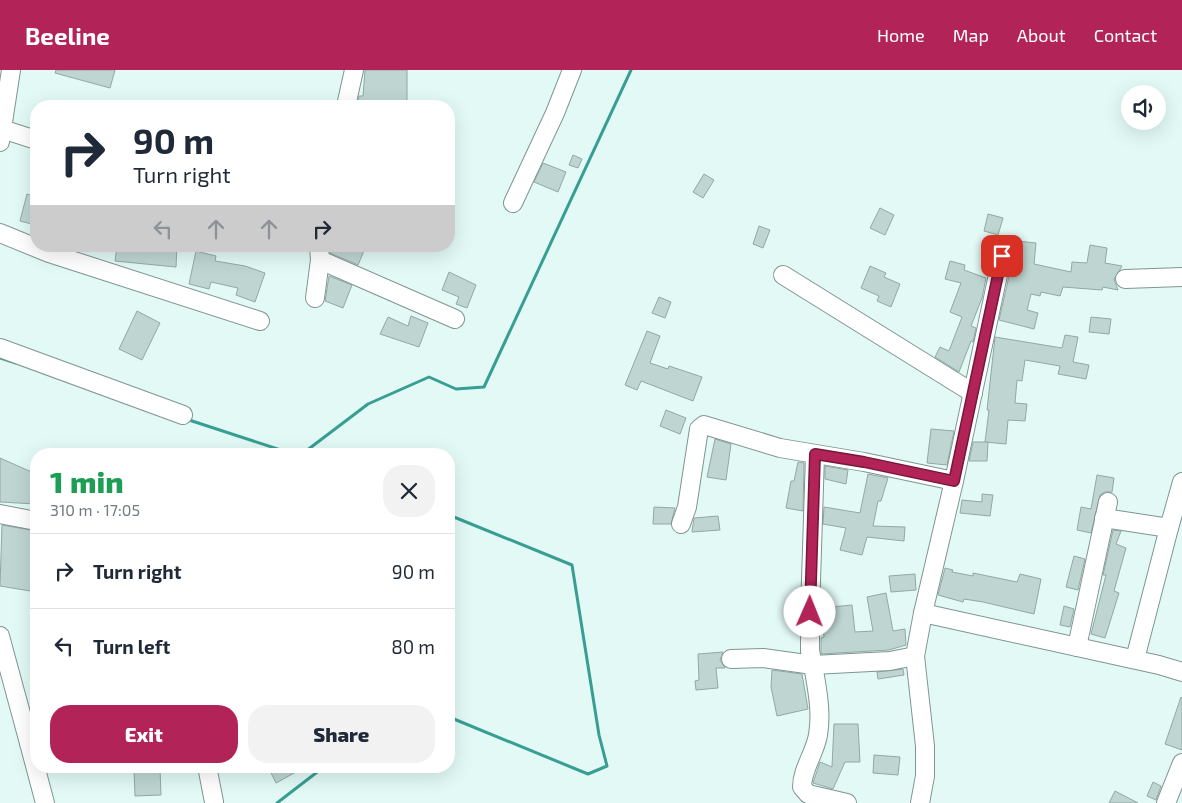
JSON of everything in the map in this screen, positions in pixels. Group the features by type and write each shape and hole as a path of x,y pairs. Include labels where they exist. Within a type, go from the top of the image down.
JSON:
{"street":[{"path":"11,70 1,136 30,139"},
{"path":"347,100 354,70"},
{"path":"513,204 555,114 572,70"},
{"path":"0,233 30,245"},
{"path":"47,252 260,321"},
{"path":"315,298 319,253 455,319"},
{"path":"920,803 925,776 926,746 915,656 1002,256"},
{"path":"783,275 973,393"},
{"path":"1125,279 1182,277"},
{"path":"0,348 183,415"},
{"path":"681,524 687,507 701,426 704,424 780,448 864,462 954,481"},
{"path":"815,454 810,651 814,665 820,717 818,736 804,774 802,787 808,794 847,803"},
{"path":"1135,659 1182,482"},
{"path":"1076,647 1106,510 1169,528"},
{"path":"0,514 30,520"},
{"path":"923,613 1135,659 1182,672"},
{"path":"0,636 30,736"},
{"path":"732,659 763,658 814,665 890,661 915,656"},
{"path":"1166,803 1182,763"},
{"path":"38,773 45,803"},
{"path":"208,773 214,802"}],"building":[{"path":"56,70 115,70 110,88 55,73"},
{"path":"365,70 407,70 407,100 358,100 359,96 363,96"},
{"path":"573,155 582,159 578,168 569,165"},
{"path":"543,163 566,172 558,192 534,182"},
{"path":"704,174 714,180 703,198 693,192"},
{"path":"27,194 30,195 30,224 20,221"},
{"path":"880,208 894,215 885,235 870,228"},
{"path":"988,214 1003,218 998,235 984,231"},
{"path":"759,226 770,230 763,248 753,244"},
{"path":"1017,241 1036,243 1034,264 1071,272 1072,262 1087,263 1090,245 1107,248 1105,263 1122,266 1114,279 1118,290 1103,287 1102,290 1063,287 1060,296 1041,292 1040,296 1031,294 1027,310 1038,313 1034,329 999,320"},
{"path":"116,252 177,252 176,267 115,261"},
{"path":"196,252 216,256 215,261 245,266 265,273 255,302 236,295 238,288 211,282 209,289 189,284"},
{"path":"330,252 363,252 358,265"},
{"path":"950,261 965,265 964,270 986,278 982,298 971,326 976,328 973,342 971,341 959,372 935,357 940,347 949,351 962,317 950,312 961,283 945,279"},
{"path":"870,266 886,273 884,277 900,284 891,307 877,301 879,296 861,288"},
{"path":"449,272 476,285 467,308 456,304 459,297 442,290"},
{"path":"329,276 352,285 343,308 325,301"},
{"path":"659,297 671,302 665,318 652,313"},
{"path":"137,311 160,323 142,360 119,349"},
{"path":"411,316 428,323 419,347 380,334 388,317 408,326"},
{"path":"1091,317 1111,319 1109,334 1089,332"},
{"path":"647,331 660,336 650,363 668,369 669,366 702,377 693,401 641,381 637,390 625,385"},
{"path":"1065,335 1078,337 1073,362 1089,365 1086,379 1058,374 1060,366 1025,360 1022,381 1017,380 1015,403 1027,404 1025,421 1008,420 1006,444 985,442 995,337 1062,348"},
{"path":"666,410 686,418 680,434 660,426"},
{"path":"931,429 954,431 947,465 927,463"},
{"path":"715,439 731,444 726,480 707,477"},
{"path":"973,442 988,442 987,461 969,461"},
{"path":"0,458 30,471 30,504 0,502"},
{"path":"798,462 804,463 803,511 786,508 791,481 794,481"},
{"path":"825,466 848,470 846,484 825,479"},
{"path":"868,474 888,478 881,501 878,501 873,526 905,527 904,541 867,537 862,555 840,550 846,528 823,524 824,507 860,513"},
{"path":"1097,475 1114,478 1112,492 1105,492 1100,495 1091,533 1077,530 1081,507 1091,509"},
{"path":"982,494 993,495 990,516 960,513 962,500 982,502"},
{"path":"654,507 675,508 671,524 653,524"},
{"path":"718,516 720,530 692,532 694,518"},
{"path":"2,525 30,530 30,591 0,586"},
{"path":"1113,530 1121,531 1116,544 1126,548 1114,591 1119,593 1105,638 1091,634 1106,575 1103,575"},
{"path":"1074,556 1085,559 1078,590 1066,587"},
{"path":"945,568 953,570 952,572 973,576 973,573 1017,582 1020,574 1041,579 1034,614 983,602 964,599 963,602 938,595"},
{"path":"915,574 916,590 891,592 889,576"},
{"path":"886,593 893,631 905,629 906,645 889,650 821,654 821,638 824,637 821,608 852,605 855,632 873,631 867,597"},
{"path":"1064,606 1074,609 1070,627 1060,625"},
{"path":"723,652 720,660 725,668 716,668 718,688 696,690 695,681 699,680 698,654"},
{"path":"903,669 904,675 878,679 877,672"},
{"path":"772,670 802,674 808,709 777,716 771,687"},
{"path":"1182,698 1182,750 1165,744"},
{"path":"834,724 858,724 860,762 845,762 833,789 813,783 820,762 832,767"},
{"path":"874,755 900,757 898,775 873,773"},
{"path":"134,773 160,773 161,795 135,796"},
{"path":"271,773 294,773 276,783"},
{"path":"1153,782 1161,786 1156,800 1147,796"},
{"path":"1115,791 1138,803 1109,803"}],"waterway":[{"path":"310,448 368,404 429,377 456,389 484,387 631,70"},
{"path":"0,358 16,363"},
{"path":"186,419 275,448"},
{"path":"455,517 572,565 599,735 607,766 588,774 455,719"},
{"path":"277,803 316,773"}],"route":[{"path":"810,612 811,520 815,454 954,481 984,333 1002,256"}]}
